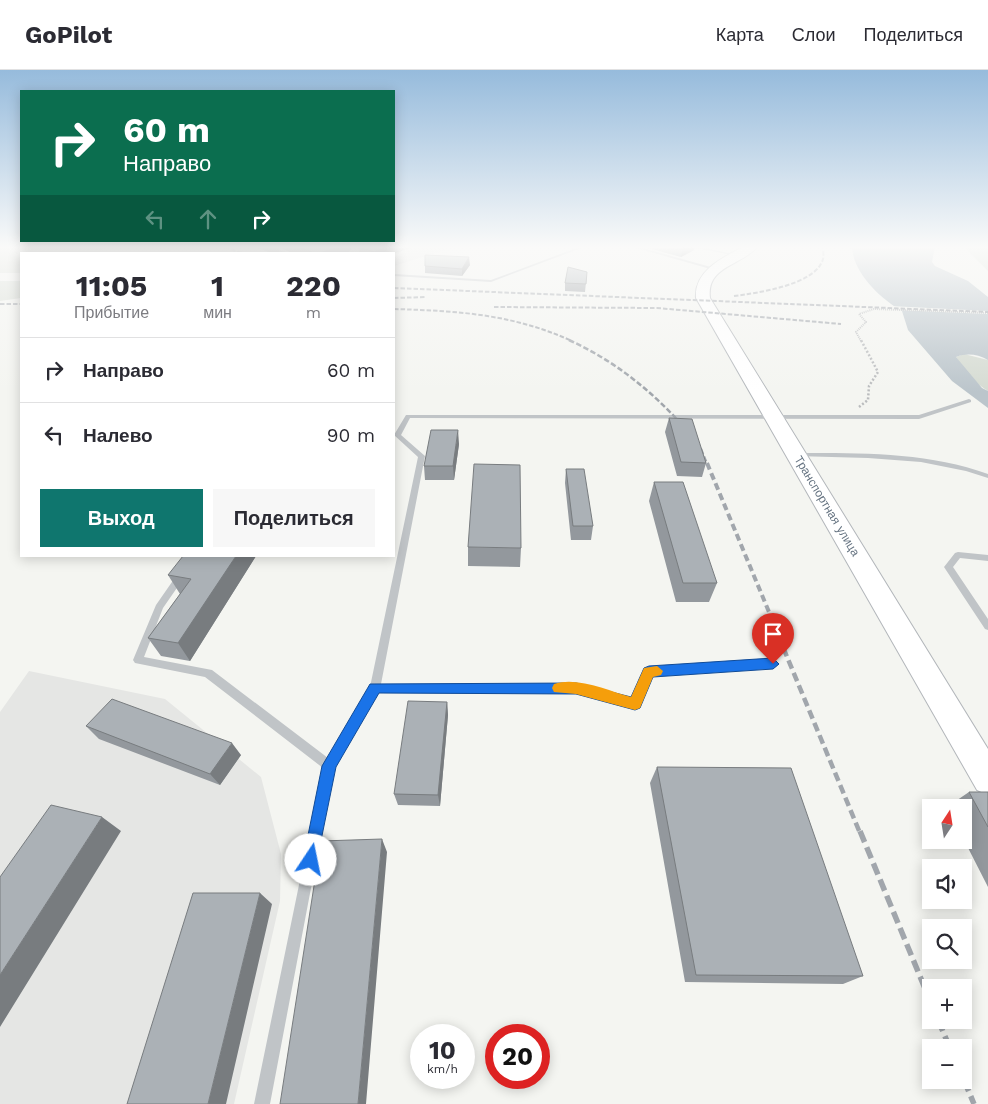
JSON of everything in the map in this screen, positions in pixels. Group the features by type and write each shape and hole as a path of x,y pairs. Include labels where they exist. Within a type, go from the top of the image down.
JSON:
{"street":[{"name":"Транспортная улица","path":"703,295 988,779"}],"lane":[{"path":"262,1104 330,766 375,688 422,456 397,435 408,416 918,417 969,401"},
{"path":"797,455 847,455 934,463 976,471 988,476"},
{"path":"988,558 958,555 948,566 988,626"},
{"path":"194,557 159,607 138,660 208,673 330,766"},
{"path":"375,688 576,688 635,704 649,672 773,664"}],"path":[{"path":"858,408 868,400 869,386 878,372 856,332 866,322 859,314 874,309 988,314"}],"shaded area":[{"path":"0,295 20,295 20,298 0,301"},
{"path":"880,295 986,295 988,297 988,360 972,355 956,357 982,388 988,391 988,408 952,381 908,330 902,311"},
{"path":"964,354 988,360 988,391 970,376 956,357"},
{"path":"29,671 165,699 261,777 281,854 280,901 234,1104 0,1104 0,712"}],"pier":[{"path":"890,306 988,311 988,314 896,310"}],"building":[{"path":"669,418 692,419 706,463 681,462"},
{"path":"431,430 458,430 453,466 424,466"},
{"path":"474,464 520,465 521,548 468,547"},
{"path":"566,469 584,469 593,526 573,526"},
{"path":"654,482 683,482 717,583 683,583"},
{"path":"182,557 235,557 178,643 148,638 191,579 168,575"},
{"path":"112,699 232,743 210,774 86,726"},
{"path":"408,701 447,702 438,795 394,794"},
{"path":"657,767 791,768 863,976 696,975"},
{"path":"969,792 988,792 988,827"},
{"path":"51,805 102,817 0,975 0,877"},
{"path":"382,839 358,1104 280,1104 321,841"},
{"path":"193,893 260,893 208,1104 127,1104"}],"railway":[{"path":"574,295 988,312"},
{"path":"734,296 740,295"},
{"path":"395,298 426,297"},
{"path":"0,304 20,304"},
{"path":"494,307 657,308 841,324"},
{"path":"395,309 441,311 485,316 528,325 572,341"},
{"path":"569,340 602,357 632,378 660,402 686,429"},
{"path":"701,449 707,464"},
{"path":"707,463 774,624"},
{"path":"773,623 860,833"},
{"path":"860,831 922,981"},
{"path":"942,1029 946,1039"},
{"path":"968,1089 974,1104"}],"slow traffic":[{"path":"559,688 576,688 635,704 649,672 657,671"}],"route":[{"path":"311,860 330,766 375,688 576,688 635,704 649,672 773,664"}]}
